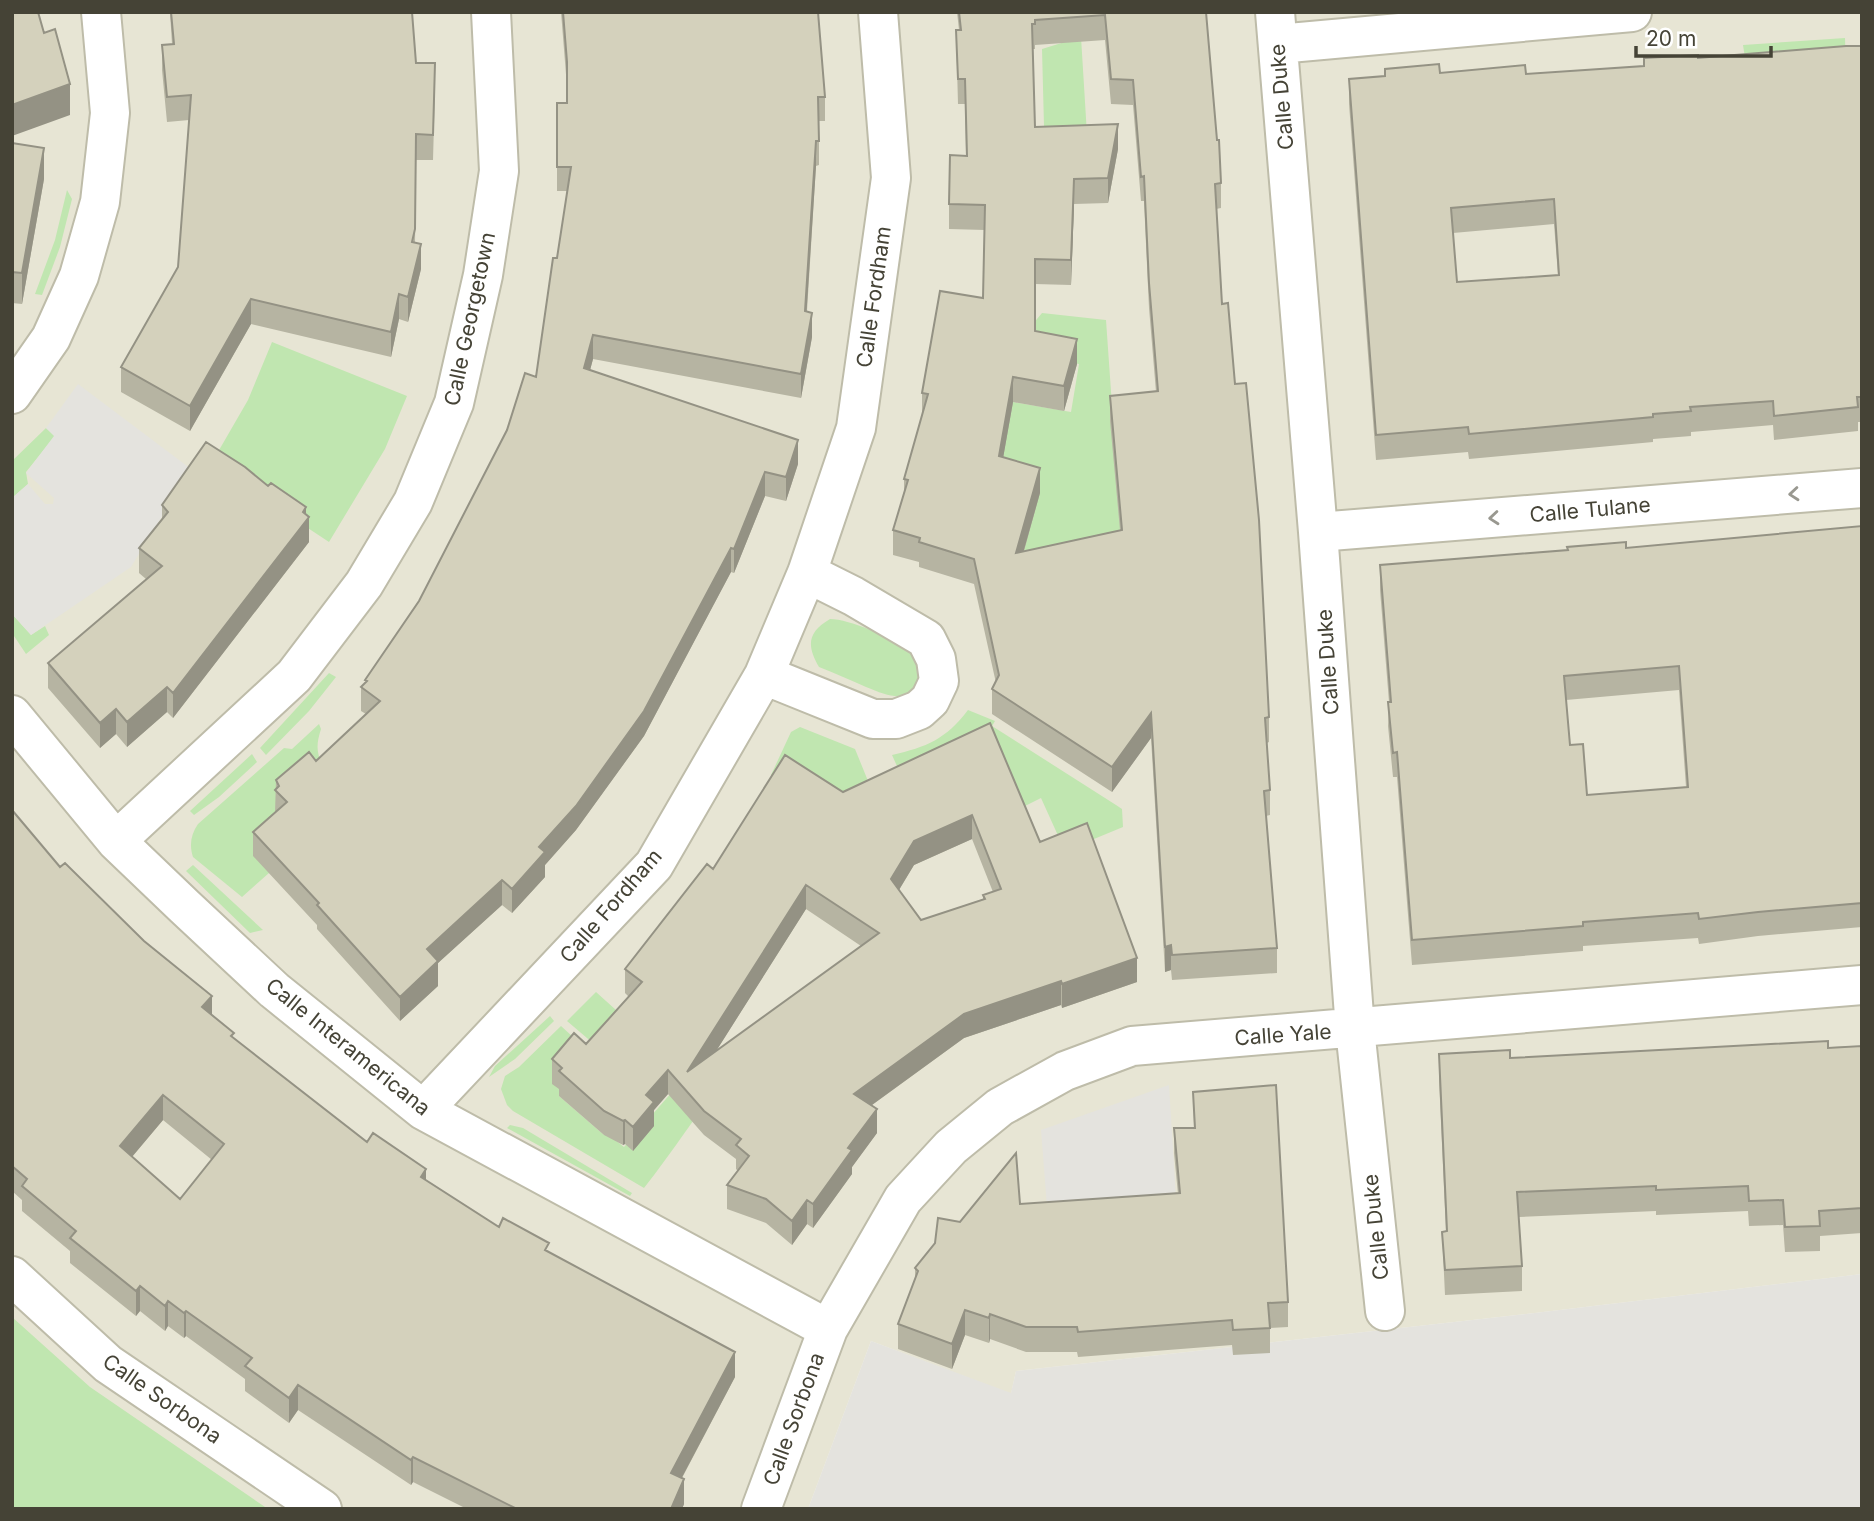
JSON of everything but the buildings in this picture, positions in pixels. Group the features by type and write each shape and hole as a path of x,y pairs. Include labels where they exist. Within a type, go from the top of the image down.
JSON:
{"street":[{"path":"12,394 51,338 79,276 100,202 110,113 101,12"},
{"name":"Calle Georgetown","path":"116,841 294,676 363,584 414,502 454,403 483,275 499,172 491,12"},
{"name":"Calle Fordham","path":"423,1110 654,865 764,675 807,573 856,428 891,178 878,12"},
{"path":"1277,28 1632,12"},
{"name":"Calle Duke","path":"1277,28 1356,1029 1385,1311"},
{"name":"Calle Tulane","path":"1318,532 1862,488"},
{"path":"764,675 873,719 895,719 919,710 930,700 939,681 936,659 926,639 853,596 807,573"},
{"name":"Calle Interamericana","path":"12,715 116,841 274,990 423,1110 828,1329"},
{"name":"Calle Yale","path":"828,1329 903,1199 951,1147 1000,1107 1065,1071 1132,1046 1862,985"},
{"name":"Calle Sorbona","path":"12,1276 108,1364 322,1509"},
{"name":"Calle Sorbona","path":"761,1509 828,1329"}],"shaded area":[{"path":"12,12 1862,12 1862,1274 1016,1371 1011,1394 871,1341 808,1509 228,1509 12,1344"},
{"path":"78,384 191,469 131,567 31,635 12,614 12,498 28,484 45,504 53,504 54,498 26,473 54,436 46,428"},
{"path":"1169,1085 1176,1199 1047,1207 1041,1130"},
{"path":"1862,1274 1862,1509 808,1509 871,1341 1011,1393 1016,1371"}],"green space":[{"path":"1081,37 1089,167 1045,165 1042,49"},
{"path":"1845,38 1846,71 1748,77 1743,45"},
{"path":"67,190 72,199 60,247 42,295 35,294 55,240"},
{"path":"1042,313 1106,320 1122,548 1019,569 979,457 1013,402 1071,412 1079,364 1023,354 1027,331"},
{"path":"272,342 407,396 385,449 329,542 211,464 248,400"},
{"path":"46,428 55,436 26,472 28,484 12,498 12,461"},
{"path":"12,614 31,635 45,626 49,635 26,654 12,633"},
{"path":"830,619 871,630 911,652 920,664 918,678 909,693 903,696 886,694 819,667 812,652 811,640 817,629"},
{"path":"329,673 336,677 309,711 266,755 260,748"},
{"path":"968,710 995,721 992,726 1122,809 1123,827 1065,851 1041,798 1023,807 906,786 892,755 916,749 944,735"},
{"path":"319,724 319,758 324,768 269,873 242,897 193,857 191,844 194,832 198,824 284,748 292,749"},
{"path":"800,727 855,749 888,830 771,775 791,732"},
{"path":"252,754 257,762 219,797 194,815 190,811"},
{"path":"193,865 263,930 250,933 186,871"},
{"path":"596,992 616,1010 619,1017 594,1044 567,1021"},
{"path":"550,1016 554,1021 515,1059 489,1077 495,1066"},
{"path":"561,1026 585,1048 559,1096 604,1135 609,1135 624,1147 700,1060 725,1077 644,1188 507,1105 501,1089 505,1076 519,1067"},
{"path":"510,1125 523,1128 632,1193 630,1196 507,1128"},
{"path":"12,1317 90,1387 268,1509 12,1509"}]}
